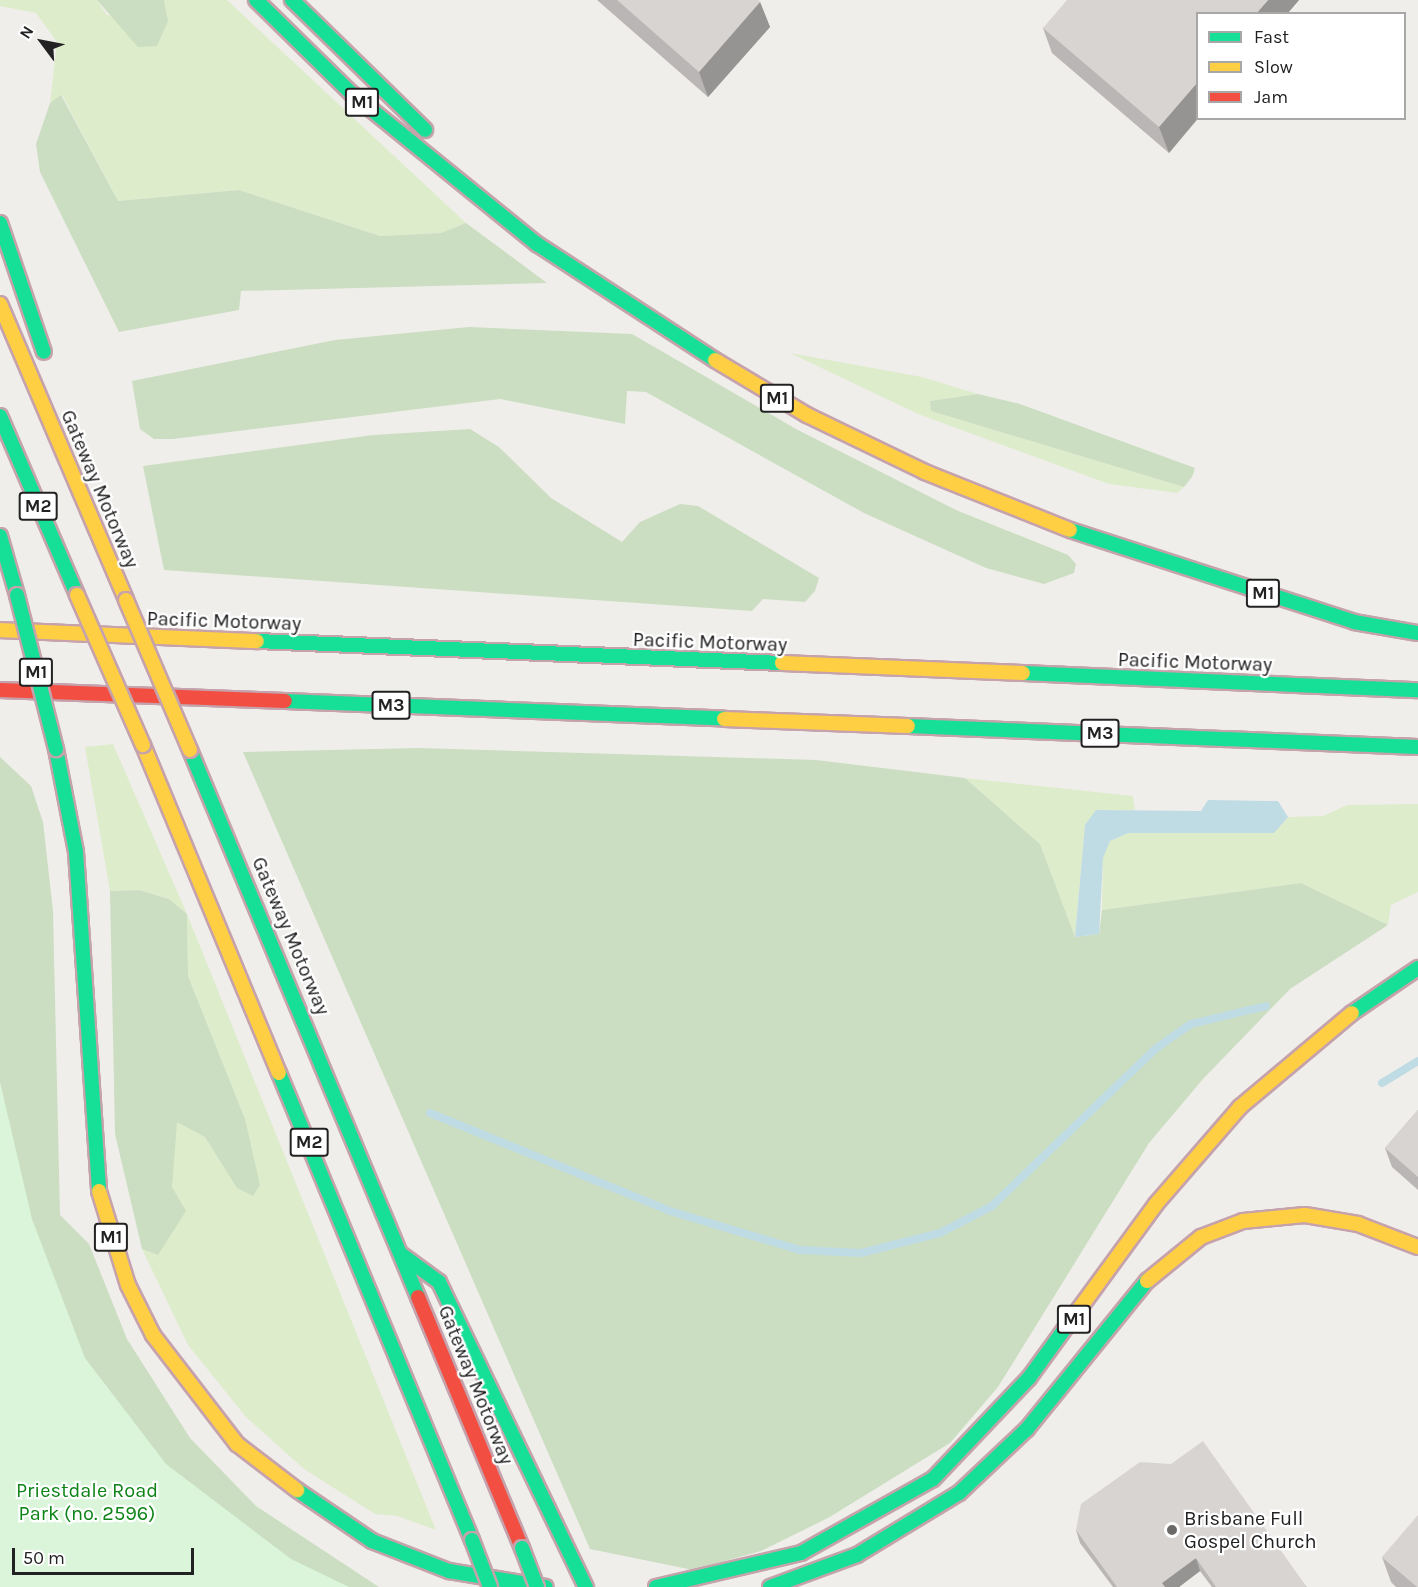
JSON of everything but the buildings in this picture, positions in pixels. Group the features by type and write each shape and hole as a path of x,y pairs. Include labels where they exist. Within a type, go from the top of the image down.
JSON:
{"highway":[{"name":"M1","path":"256,0 351,93 475,196 625,306 807,415 925,472 1110,546 1354,622 1418,633"},
{"path":"292,0 428,133 475,196"},
{"path":"0,223 50,367"},
{"name":"Gateway Motorway","path":"0,304 402,1255 537,1587"},
{"path":"61,446 62,411"},
{"name":"M2","path":"0,416 142,745 490,1587"},
{"name":"M1","path":"0,536 56,749 77,864 84,1075 94,1176 128,1286 153,1335 237,1444 338,1521 440,1568 546,1587"},
{"name":"Pacific Motorway","path":"0,630 1418,690"},
{"name":"M3","path":"0,690 1418,747"},
{"name":"M1","path":"656,1587 677,1586 801,1553 933,1479 1029,1378 1156,1204 1240,1107 1339,1022 1418,968"},
{"path":"770,1587 857,1555 959,1493 1027,1429 1146,1282 1201,1238 1243,1221 1305,1215 1358,1224 1418,1247"},
{"path":"402,1255 439,1282 586,1587"}],"green space":[{"path":"0,0 97,0 107,15 168,21 164,0 227,0 466,223 441,233 380,236 239,190 118,201 62,95 50,103 57,42 36,13 0,6"},
{"path":"97,0 164,0 168,21 157,46 138,47"},
{"path":"61,95 118,201 239,190 380,236 441,233 466,223 547,283 241,291 239,310 119,332 40,172 36,144 50,103"},
{"path":"469,327 632,334 796,429 956,510 1068,555 1076,564 1074,573 1044,584 986,568 864,513 646,392 627,391 625,424 500,399 173,439 154,439 140,429 132,381 335,340"},
{"path":"790,353 922,377 978,394 930,401 931,411 1184,487 1177,493 1109,484 918,414"},
{"path":"978,394 1020,404 1195,468 1192,477 1184,487 931,411 930,401"},
{"path":"470,429 499,447 551,498 622,542 640,522 680,504 698,506 819,578 815,591 805,602 763,599 752,611 164,570 143,466 373,435"},
{"path":"113,744 187,914 169,899 139,890 110,891 85,747"},
{"path":"418,748 816,760 965,778 1040,844 1075,937 1099,934 1102,910 1301,883 1388,925 1290,989 1203,1079 1149,1143 998,1387 950,1443 828,1518 761,1551 693,1570 590,1549 243,752"},
{"path":"0,757 31,786 43,822 53,911 60,1215 89,1244 127,1339 190,1438 256,1506 379,1587 253,1587 0,1282"},
{"path":"965,778 1133,796 1135,810 1097,810 1085,825 1075,937 1040,844"},
{"path":"1418,804 1418,892 1391,905 1388,925 1301,883 1102,910 1103,857 1110,841 1128,833 1274,833 1288,817 1323,816 1347,805"},
{"path":"139,890 169,899 187,914 188,976 245,1119 260,1185 253,1196 237,1188 205,1137 177,1122 172,1187 186,1211 158,1255 142,1249 115,1134 110,891"},
{"path":"187,914 436,1530 397,1516 375,1514 304,1469 246,1417 188,1345 142,1249 158,1255 177,1121 205,1137 238,1188 245,1119 188,976"},
{"name":"Priestdale Road Park (no. 2596)","path":"0,1082 32,1219 85,1358 166,1464 291,1559 349,1587 0,1587"}],"water":[{"path":"1208,800 1278,801 1288,817 1274,833 1128,833 1110,841 1103,858 1099,934 1075,937 1085,825 1096,810 1201,811"}],"waterway":[{"path":"430,1113 670,1211 800,1250 861,1253 940,1233 992,1206 1155,1049 1191,1024 1266,1006"},
{"path":"1382,1083 1418,1061"}],"traffic: fast":[{"path":"256,0 351,93 537,244 715,360"},
{"path":"292,0 425,130"},
{"path":"0,223 44,352"},
{"path":"0,416 77,595"},
{"path":"1070,530 1354,622 1418,633"},
{"path":"0,536 17,595"},
{"path":"17,595 56,749"},
{"path":"257,641 782,663"},
{"path":"1023,673 1418,690"},
{"path":"285,701 724,719"},
{"path":"908,726 1418,747"},
{"path":"56,749 76,852 99,1191"},
{"path":"190,750 418,1297"},
{"path":"1352,1013 1418,968"},
{"path":"279,1073 472,1540"},
{"path":"402,1255 439,1282 586,1587"},
{"path":"770,1587 857,1555 959,1493 1027,1429 1147,1281"},
{"path":"656,1587 801,1553 933,1479 1029,1378 1077,1312"},
{"path":"297,1490 372,1541 449,1571 546,1587"},
{"path":"472,1540 490,1587"},
{"path":"522,1548 537,1587"}],"traffic: slow":[{"path":"0,304 126,600"},
{"path":"715,360 807,415 925,472 1070,530"},
{"path":"77,595 143,745"},
{"path":"126,600 190,750"},
{"path":"0,630 257,641"},
{"path":"782,663 1023,673"},
{"path":"724,719 908,726"},
{"path":"143,745 279,1073"},
{"path":"1077,1312 1156,1204 1240,1107 1352,1013"},
{"path":"99,1191 128,1285 153,1335 237,1444 297,1490"},
{"path":"1147,1281 1201,1237 1243,1221 1305,1215 1358,1224 1418,1247"}],"traffic: jam":[{"path":"0,690 285,701"},
{"path":"418,1297 522,1548"}],"place":[{"name":"Brisbane Full Gospel Church","path":"1172,1530"}]}
